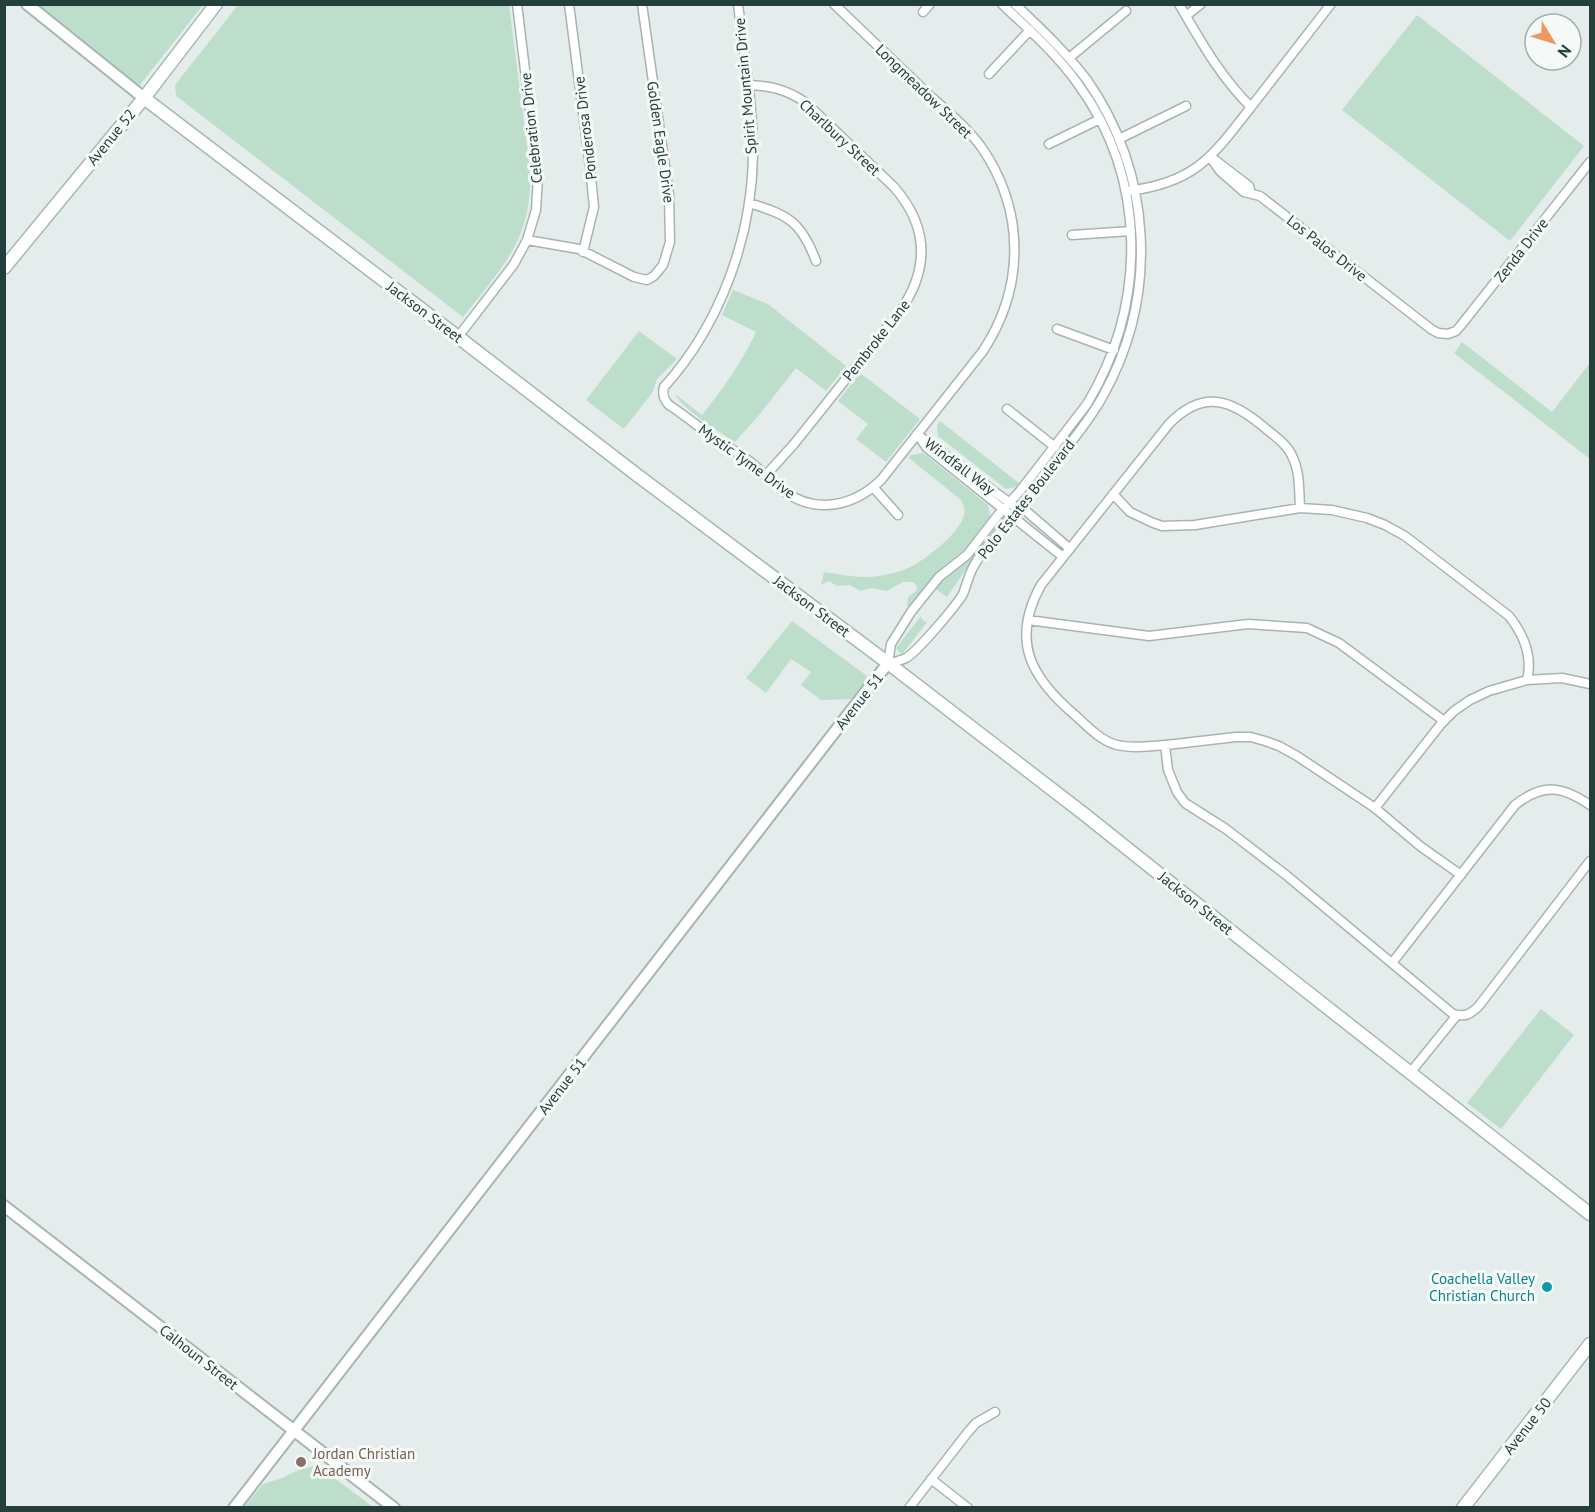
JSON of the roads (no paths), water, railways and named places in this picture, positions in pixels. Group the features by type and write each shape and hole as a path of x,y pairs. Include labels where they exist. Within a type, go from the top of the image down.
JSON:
{"main road":[{"name":"Avenue 52","path":"4,268 144,98 216,4"},
{"name":"Jackson Street","path":"144,98 1084,814 1590,1214"},
{"name":"Avenue 50","path":"1463,1508 1590,1344"}],"street":[{"name":"Jackson Street","path":"27,4 144,98"},
{"name":"Celebration Drive","path":"458,337 506,276 521,253 536,210 538,177 517,4"},
{"name":"Ponderosa Drive","path":"569,4 594,207 583,252"},
{"name":"Golden Eagle Drive","path":"583,252 634,277 647,280 654,276 663,265 670,242 669,195 642,4"},
{"name":"Spirit Mountain Drive","path":"664,397 664,387 689,356 721,300 741,242 749,203 753,152 738,4"},
{"name":"Longmeadow Street","path":"834,4 980,146 998,176 1014,230 1014,272 1004,312 995,333 917,434"},
{"path":"922,12 930,4"},
{"name":"Polo Estates Boulevard","path":"1002,4 1068,69 1100,118 1130,191 1131,257 1128,297 1114,350 1087,404 967,555 939,577 911,612 891,644 888,663 908,657 934,631 962,595 974,566 1086,423 1104,394 1121,358 1133,321 1140,281 1142,235 1119,139 1087,81 1069,58 1015,4"},
{"path":"1179,4 1207,52 1238,95 1251,107"},
{"path":"1186,16 1201,4"},
{"path":"1130,191 1177,180 1210,157 1221,146 1331,4"},
{"path":"1069,58 1126,11"},
{"path":"989,74 1030,30"},
{"name":"Charlbury Street","path":"748,85 777,88 805,102 894,187"},
{"path":"1119,139 1186,106"},
{"path":"1049,144 1100,118"},
{"name":"Los Palos Drive","path":"1210,157 1220,171 1244,192 1260,196 1431,329 1438,333 1448,334"},
{"name":"Zenda Drive","path":"1448,334 1456,331 1480,303 1590,162"},
{"name":"Pembroke Lane","path":"766,475 794,444 911,295 920,265 919,232 914,215 894,187"},
{"path":"749,203 779,213 791,220 801,230 816,261"},
{"path":"1072,235 1131,231"},
{"path":"527,240 579,249 583,252"},
{"path":"1057,328 1114,350"},
{"name":"Mystic Tyme Drive","path":"664,397 669,405 748,460 786,493 805,502 817,504 846,502 856,499 873,488 917,434"},
{"path":"1300,508 1294,459 1287,447 1253,417 1236,407 1213,401 1198,403 1186,408 1069,548 1036,593 1025,633 1027,650 1035,670 1068,710 1099,736 1116,745 1133,748 1251,737 1279,746 1376,808 1420,846 1461,875"},
{"path":"1007,409 1055,447"},
{"name":"Windfall Way","path":"917,434 927,448 1015,512 1063,557"},
{"path":"873,488 898,515"},
{"path":"1113,494 1130,512 1162,526 1194,525 1300,508 1332,510 1367,518 1385,525 1405,536 1509,616 1521,633 1527,647 1530,668 1527,680"},
{"name":"Windfall Way","path":"1015,512 1026,511 1069,548"},
{"path":"1028,620 1149,636 1248,624 1306,628 1339,643 1444,721"},
{"name":"Avenue 51","path":"234,1508 888,663"},
{"path":"1376,808 1444,721 1470,700 1490,691 1527,680 1562,678 1590,684"},
{"path":"1165,745 1168,770 1177,792 1185,803 1226,830 1286,875 1453,1014 1462,1017 1469,1015 1478,1007 1590,861"},
{"path":"1392,963 1515,805 1529,794 1544,790 1560,790 1575,795 1590,805"},
{"path":"1410,1073 1456,1015"},
{"name":"Calhoun Street","path":"4,1206 394,1508"},
{"path":"909,1508 976,1423 995,1412"},
{"path":"931,1479 968,1508"}],"place":[{"name":"Coachella Valley Christian Church","path":"1547,1287"},
{"name":"Jordan Christian Academy","path":"301,1462"}]}
